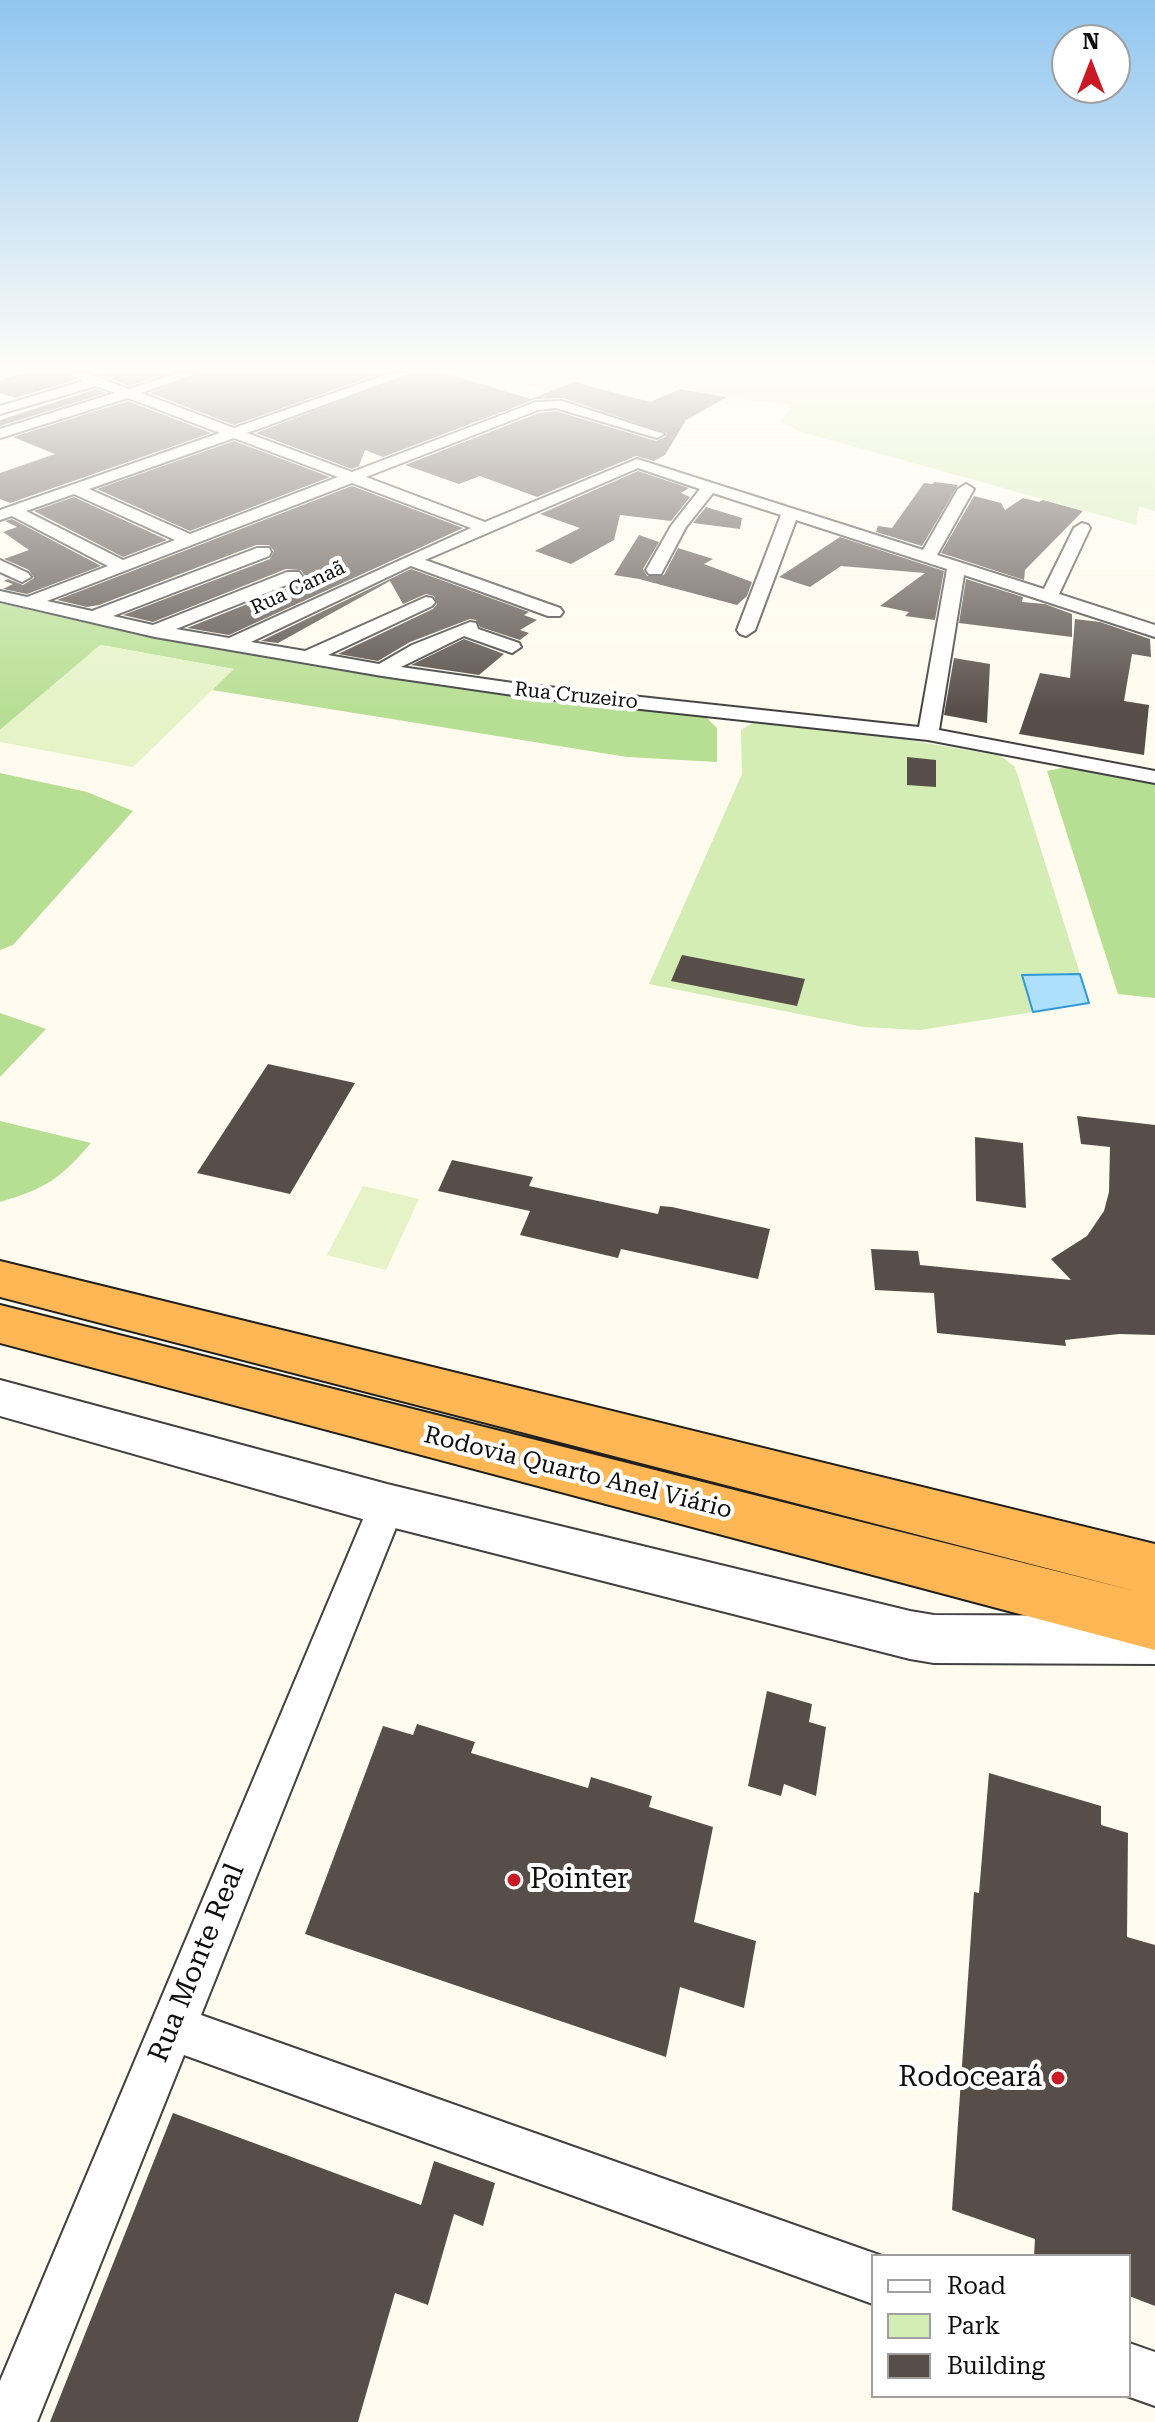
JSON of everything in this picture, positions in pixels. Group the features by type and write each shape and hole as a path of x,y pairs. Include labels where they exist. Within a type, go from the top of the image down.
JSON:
{"highway":[{"name":"Rodovia Quarto Anel Viário","path":"0,1279 1155,1570"},
{"name":"Rodovia Quarto Anel Viário","path":"0,1324 1155,1623"}],"street":[{"path":"7,513 84,486"},
{"path":"27,603 329,486"},
{"path":"376,486 486,528"},
{"name":"Rua Canaã","path":"232,644 410,560 579,486"},
{"path":"655,570 679,526 710,486"},
{"path":"714,486 1155,631"},
{"path":"76,489 191,541"},
{"path":"927,558 966,489"},
{"path":"7,513 122,566"},
{"path":"746,630 790,513"},
{"path":"1049,596 1082,528"},
{"path":"94,617 263,552"},
{"path":"410,560 554,612"},
{"path":"0,565 22,577"},
{"path":"928,734 956,568"},
{"path":"155,631 293,576"},
{"name":"Rua Cruzeiro","path":"0,596 155,631 382,670 520,690 928,734 1155,777"},
{"path":"306,658 426,602"},
{"path":"382,670 466,628 512,647"},
{"path":"0,1398 387,1505 934,1639 1155,1640"},
{"name":"Rua Monte Real","path":"10,2422 387,1505"},
{"path":"170,2027 871,2277"},
{"path":"1131,2371 1155,2379"}],"green space":[{"path":"996,486 1155,486 1155,511 1139,506 1136,525"},
{"path":"0,603 263,658 439,686 706,717 717,728 717,762 627,757 212,690 233,669 101,645 0,730"},
{"path":"100,645 234,669 133,767 0,742 0,730"},
{"path":"754,722 868,733 1001,756 1015,767 1080,974 1022,975 1033,1012 920,1030 864,1027 649,984 742,774 741,730"},
{"path":"1071,766 1155,784 1155,998 1118,994 1047,771"},
{"path":"0,773 87,792 133,811 13,945 0,950"},
{"path":"0,1013 46,1029 0,1077"},
{"path":"0,1121 91,1143 51,1181 0,1202"},
{"path":"363,1186 419,1199 386,1270 327,1255"}],"water":[{"path":"1080,974 1089,1003 1033,1012 1022,975"}],"building":[{"path":"0,486 59,486 10,503 0,499"},
{"path":"105,486 307,486 190,531 97,489"},
{"path":"352,486 463,528 229,635 187,628 300,583 305,576 301,570 286,569 153,622 123,615 270,559 274,551 269,545 256,545 99,605 87,607 57,600"},
{"path":"507,486 563,486 537,497"},
{"path":"604,486 689,488 681,493 690,497 671,521 620,515 614,540 571,564 535,551 580,528 540,514"},
{"path":"922,486 957,486 922,546 876,532 878,526 892,528"},
{"path":"974,496 1001,503 1005,510 1023,498 1083,511 1025,570 1024,580 941,553"},
{"path":"74,497 167,540 123,557 34,511"},
{"path":"706,507 742,518 740,529 693,523"},
{"path":"12,519 101,566 27,594 3,589 13,584 4,581 8,579 23,585 34,578 29,570 4,559 29,550 3,532 17,527 5,521"},
{"path":"639,535 659,542 643,569 647,576 664,575 678,548 713,559 704,564 752,582 747,596 737,605 614,575"},
{"path":"840,537 944,571 935,620 905,616 909,612 880,606 925,573 841,566 810,587 779,577"},
{"path":"411,569 529,612 524,615 537,620 520,630 529,633 520,640 480,627 476,620 470,619 410,642 378,661 338,654 433,609 437,604 434,596 426,594 403,604 390,581 278,643 261,641"},
{"path":"966,579 1023,597 1022,602 1045,604 1072,614 1072,637 959,623"},
{"path":"1075,619 1100,622 1150,639 1151,657 1132,654 1124,701 1149,705 1144,755 1019,734 1040,673 1070,678"},
{"path":"464,639 504,654 479,675 411,665"},
{"path":"954,658 990,664 987,723 944,715"},
{"path":"907,757 936,760 936,787 907,785"},
{"path":"682,955 805,979 797,1006 671,981"},
{"path":"268,1064 355,1083 290,1194 197,1173"},
{"path":"1077,1116 1155,1125 1155,1335 1119,1334 1065,1340 1066,1346 937,1333 934,1293 875,1290 871,1249 918,1251 920,1265 1071,1280 1051,1259 1087,1236 1104,1211 1109,1192 1110,1147 1081,1144"},
{"path":"975,1137 1023,1143 1026,1208 976,1201"},
{"path":"452,1160 533,1177 529,1186 658,1214 660,1206 672,1207 770,1229 758,1279 621,1249 618,1258 520,1235 530,1211 438,1191"},
{"path":"767,1691 812,1704 809,1722 826,1727 816,1796 784,1784 781,1796 748,1786"},
{"name":"Pointer","path":"417,1724 475,1742 471,1753 588,1788 591,1777 652,1796 649,1807 713,1827 694,1922 756,1941 744,2008 680,1987 666,2057 305,1934 383,1726 413,1735"},
{"name":"Rodoceará","path":"989,1773 1101,1806 1101,1825 1128,1833 1127,1937 1155,1945 1155,2306 1131,2297 1131,2254 1034,2254 1035,2239 952,2210 974,1892 979,1893"},
{"path":"173,2113 421,2205 434,2161 495,2183 483,2226 454,2214 428,2305 395,2293 358,2422 50,2422"}],"place":[{"name":"Pointer","path":"514,1880"},
{"name":"Rodoceará","path":"1058,2078"}]}
